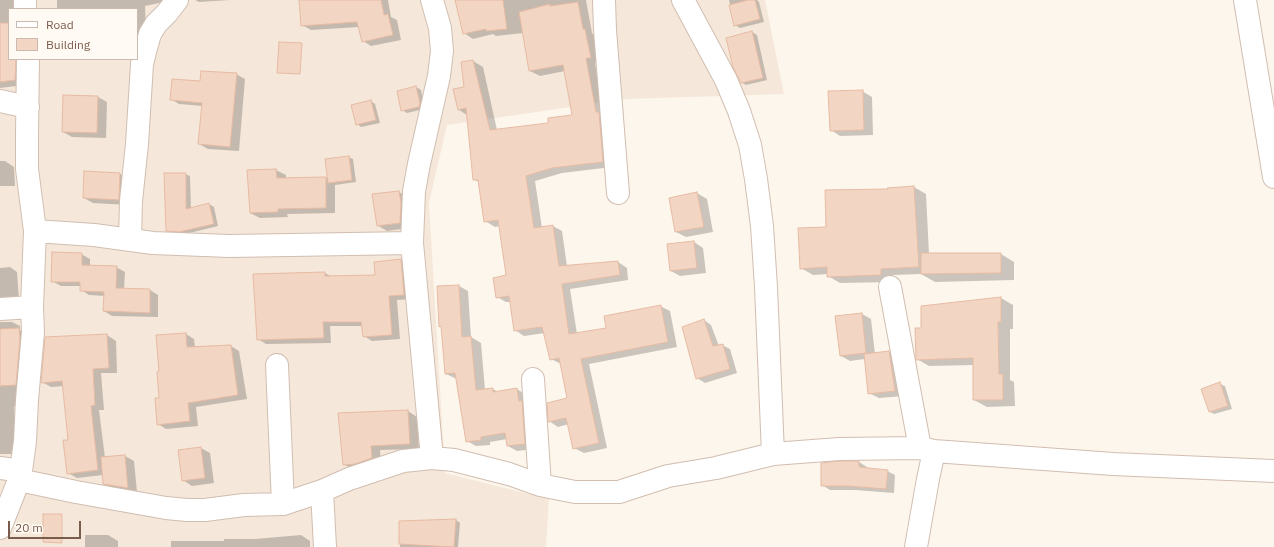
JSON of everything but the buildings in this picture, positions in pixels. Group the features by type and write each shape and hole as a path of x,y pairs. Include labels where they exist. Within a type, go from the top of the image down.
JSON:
{"street":[{"path":"130,240 131,201 144,53 153,29 177,0"},
{"path":"432,0 440,28 442,51 439,76 416,177 412,243 432,458"},
{"path":"604,0 618,193"},
{"path":"683,0 726,80 739,111 750,145 762,226 773,454"},
{"path":"1245,0 1274,177"},
{"path":"0,528 13,473 25,441 32,332 35,231 27,169 28,60"},
{"path":"0,101 28,107"},
{"path":"35,231 94,235 153,243 229,246 412,243"},
{"path":"890,286 927,449 916,547"},
{"path":"0,309 32,307"},
{"path":"277,366 283,504"},
{"path":"533,379 540,485"},
{"path":"13,473 76,492 166,508 205,510 244,505 283,504 322,491 349,479 403,461 432,458 454,460 509,474 540,485 575,492 619,492 668,476 716,468 773,454 839,449 927,449 1114,464 1274,471"},
{"path":"322,491 325,547"}],"shaded area":[{"path":"0,0 765,0 784,94 626,99 447,125 429,203 445,473 549,499 546,547 0,547"}]}
